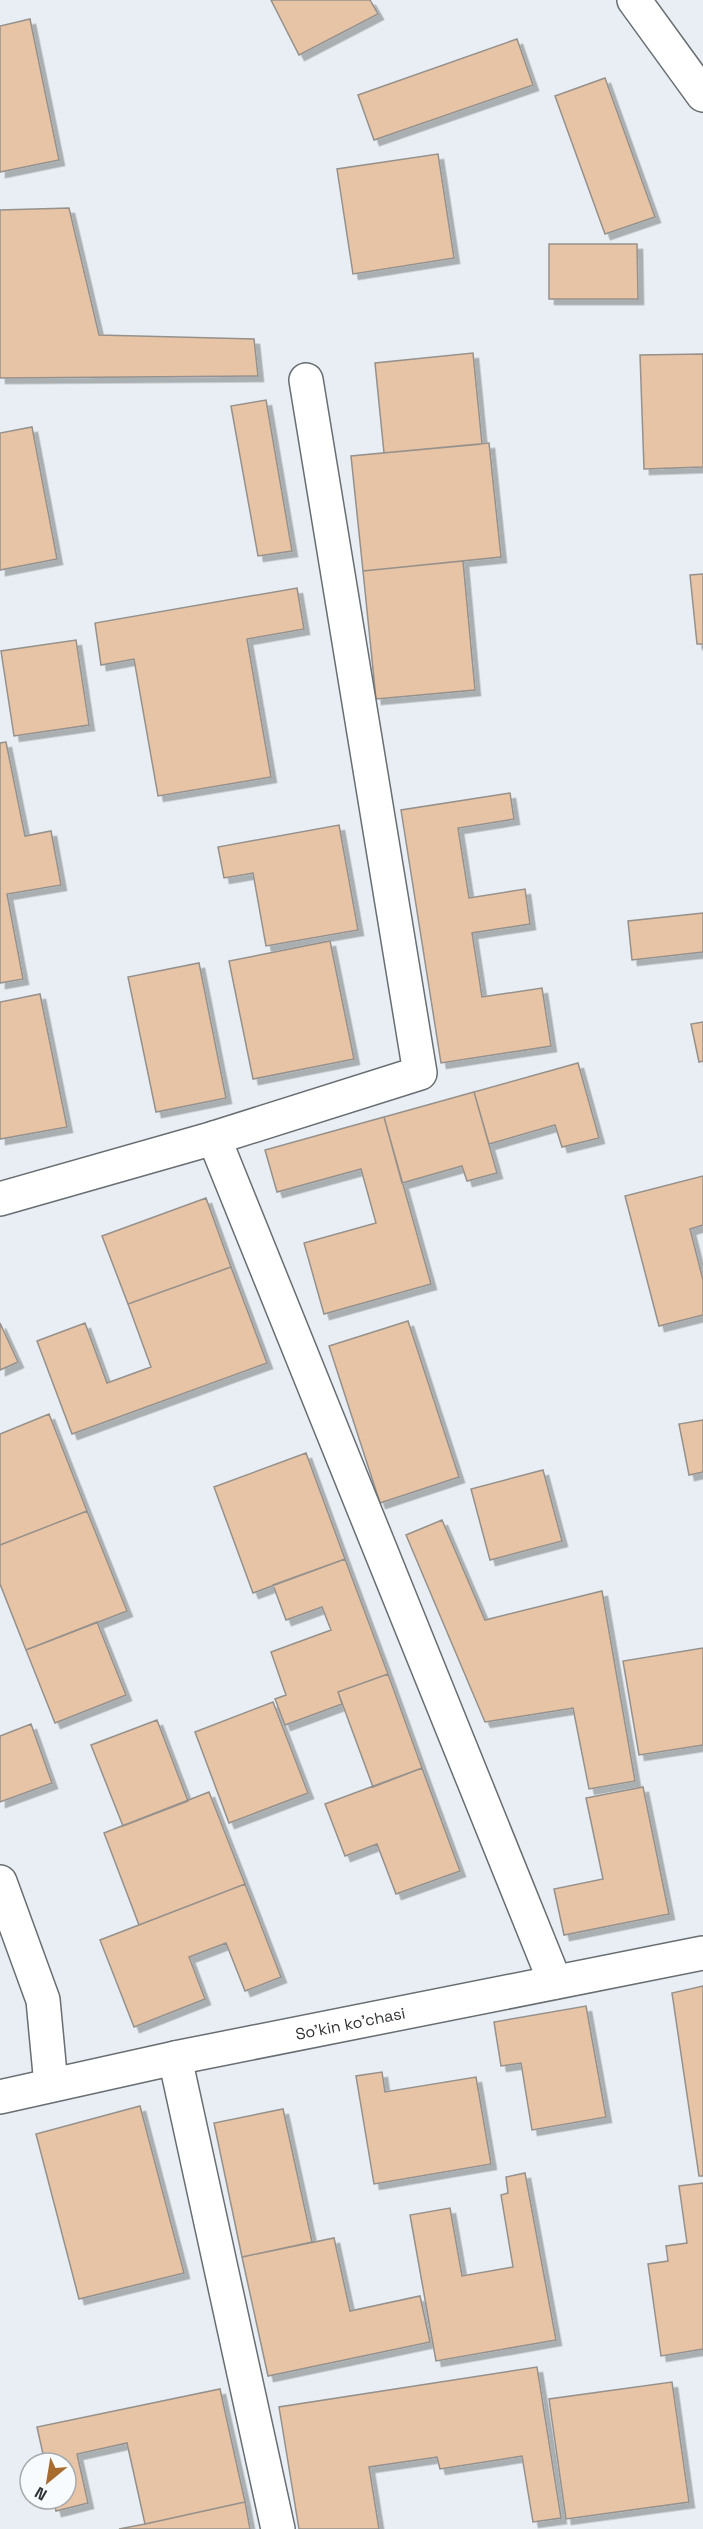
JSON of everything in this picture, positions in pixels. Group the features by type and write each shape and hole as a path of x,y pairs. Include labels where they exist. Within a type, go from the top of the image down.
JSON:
{"street":[{"path":"634,0 703,95"},
{"path":"0,1198 214,1138 420,1073 306,380"},
{"path":"214,1138 555,1982"},
{"path":"0,1882 43,2000 51,2085"},
{"name":"So'kin ko'chasi","path":"0,2097 175,2058 703,1953"},
{"path":"175,2058 278,2529"}],"building":[{"path":"271,0 370,0 378,14 299,55"},
{"path":"30,19 59,160 0,172 0,26"},
{"path":"517,39 533,85 374,140 358,95"},
{"path":"605,78 655,217 605,234 555,96"},
{"path":"438,154 454,258 353,274 337,169"},
{"path":"69,208 99,335 254,339 258,376 0,378 0,210"},
{"path":"549,244 637,244 638,299 549,299"},
{"path":"473,353 482,444 384,453 375,363"},
{"path":"703,354 703,467 644,469 640,355"},
{"path":"266,400 292,551 258,556 231,406"},
{"path":"32,427 57,559 0,570 0,433"},
{"path":"489,443 501,557 363,571 351,456"},
{"path":"463,561 475,690 376,699 363,571"},
{"path":"703,574 703,644 697,644 690,575"},
{"path":"297,588 304,629 247,639 271,777 158,796 134,659 101,665 95,623"},
{"path":"76,640 89,725 14,736 1,651"},
{"path":"6,742 25,836 51,831 61,885 7,894 23,979 0,983 0,743"},
{"path":"510,793 514,819 458,828 469,898 525,889 530,924 472,933 482,997 542,988 551,1046 441,1063 401,810"},
{"path":"339,825 358,930 266,946 253,873 224,878 218,847"},
{"path":"703,913 703,952 632,960 628,921"},
{"path":"330,941 354,1059 253,1079 229,961"},
{"path":"199,963 226,1098 156,1112 128,977"},
{"path":"40,994 67,1127 0,1139 0,1002"},
{"path":"703,1022 703,1061 699,1062 691,1024"},
{"path":"578,1063 599,1138 562,1147 555,1125 489,1144 474,1092"},
{"path":"474,1092 497,1173 467,1181 462,1166 402,1183 384,1117"},
{"path":"384,1117 431,1284 324,1314 304,1243 376,1223 361,1169 277,1192 265,1150"},
{"path":"703,1176 703,1225 690,1229 703,1280 703,1315 659,1326 625,1196"},
{"path":"206,1198 231,1267 128,1304 102,1236"},
{"path":"231,1267 267,1363 72,1434 37,1341 85,1323 107,1383 151,1367 128,1304"},
{"path":"408,1321 459,1477 380,1503 329,1346"},
{"path":"0,1323 18,1362 0,1370"},
{"path":"49,1414 87,1511 0,1545 0,1434"},
{"path":"703,1420 703,1472 689,1475 679,1424"},
{"path":"306,1453 345,1559 253,1593 214,1487"},
{"path":"543,1470 562,1541 490,1560 471,1489"},
{"path":"87,1511 127,1611 26,1650 0,1584 0,1545"},
{"path":"442,1520 485,1620 602,1591 635,1781 589,1789 573,1708 485,1722 406,1535"},
{"path":"345,1559 388,1674 338,1692 342,1704 285,1725 275,1699 286,1695 271,1652 331,1630 322,1607 286,1620 273,1585"},
{"path":"97,1622 126,1695 55,1723 26,1650"},
{"path":"703,1648 703,1745 639,1755 623,1661"},
{"path":"388,1674 422,1768 373,1787 338,1692"},
{"path":"273,1702 308,1793 229,1823 195,1732"},
{"path":"157,1720 188,1801 123,1826 91,1745"},
{"path":"31,1724 52,1783 0,1802 0,1736"},
{"path":"422,1768 460,1871 396,1894 377,1844 345,1856 325,1804"},
{"path":"643,1787 669,1914 564,1935 554,1889 603,1879 586,1798"},
{"path":"209,1792 245,1884 139,1925 104,1833"},
{"path":"245,1884 281,1977 245,1991 226,1943 189,1957 205,1999 134,2027 100,1940"},
{"path":"703,1986 703,2176 699,2176 672,1993"},
{"path":"586,2006 606,2117 532,2130 521,2063 501,2066 494,2022"},
{"path":"382,2072 385,2092 476,2077 491,2164 374,2184 356,2076"},
{"path":"140,2106 184,2273 79,2299 36,2134"},
{"path":"283,2109 312,2242 242,2257 214,2123"},
{"path":"525,2173 556,2340 436,2361 410,2215 450,2208 462,2276 513,2267 501,2195 508,2193 506,2177"},
{"path":"703,2183 703,2349 661,2356 648,2264 668,2261 666,2246 687,2243 679,2186"},
{"path":"334,2238 350,2311 420,2296 430,2342 268,2376 242,2257"},
{"path":"537,2367 561,2518 533,2522 522,2456 440,2469 437,2457 369,2467 379,2529 299,2529 279,2407"},
{"path":"672,2382 689,2502 566,2519 549,2399"},
{"path":"220,2389 245,2502 145,2524 127,2443 78,2454 78,2451 42,2451 37,2427"},
{"path":"78,2458 88,2503 78,2506"},
{"path":"245,2502 250,2529 119,2529 145,2524"}]}
